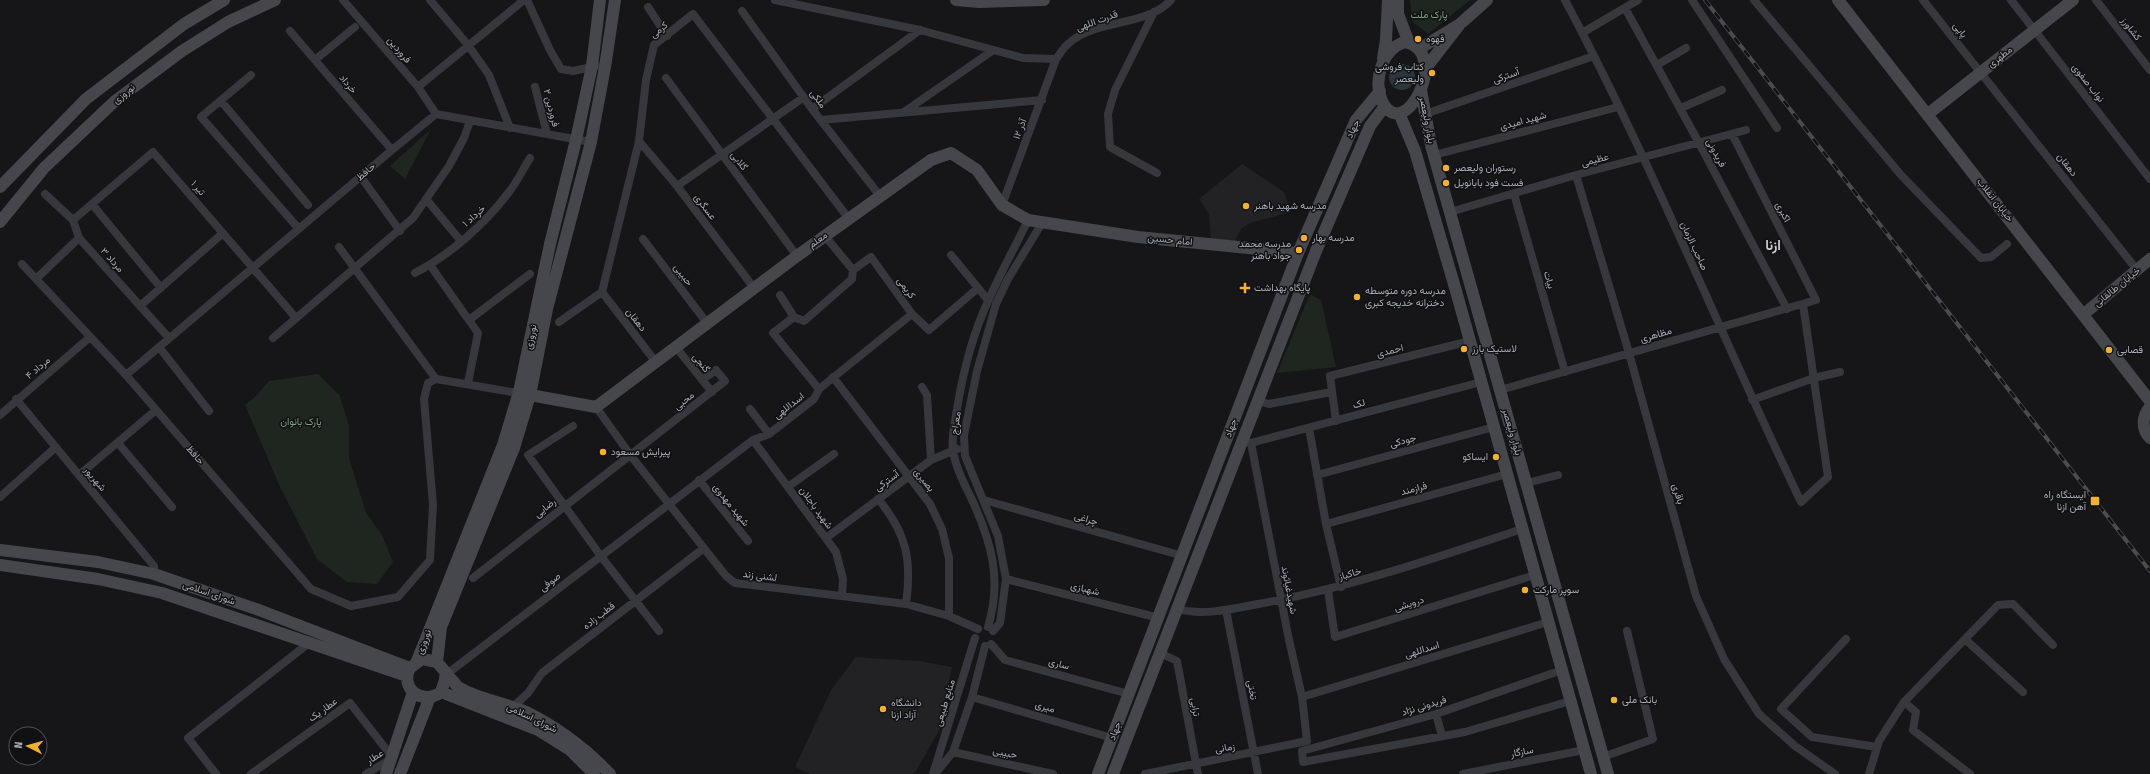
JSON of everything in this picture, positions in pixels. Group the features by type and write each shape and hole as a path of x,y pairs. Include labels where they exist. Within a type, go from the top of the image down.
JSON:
{"main road":[{"name":"نوروزی","path":"0,187 86,99 184,24 224,0"},
{"name":"نوروزی","path":"0,222 44,168 116,101 182,51 228,22 275,0"},
{"name":"نوروزی","path":"437,662 441,627 514,448 550,244 576,140 592,66 600,0"},
{"name":"نوروزی","path":"411,668 524,394 591,142 605,67 615,0"},
{"path":"956,0 979,2 1044,0"},
{"path":"1388,0 1387,34 1383,61 1379,73 1380,91 1385,106 1391,112 1399,113 1406,110 1414,103 1421,90 1425,69 1460,24 1488,0"},
{"path":"1398,0 1400,20 1425,69"},
{"name":"خیابان انقلاب","path":"1838,0 2084,314 2150,401"},
{"name":"مطهری","path":"1928,114 2073,0"},
{"path":"1383,61 1397,44 1414,46 1460,24"},
{"name":"بلوار ولیعصر","path":"1421,90 1432,150 1608,774"},
{"name":"جهاد","path":"1098,774 1183,556 1298,253 1356,120 1380,91"},
{"name":"جهاد","path":"1114,774 1224,488 1247,442 1258,401 1316,251 1370,126 1385,106"},
{"name":"بلوار ولیعصر","path":"1399,113 1415,151 1470,341 1591,774"},
{"path":"1356,120 1370,126"},
{"path":"1415,151 1432,150"},
{"name":"معلم","path":"596,407 655,361 797,256 931,160 951,153 978,170 1002,205 1028,220 1042,223"},
{"name":"امام حسین","path":"1042,223 1138,237 1298,253"},
{"name":"خیابان طالقانی","path":"2084,314 2150,259"},
{"path":"1261,350 1275,357"},
{"path":"524,394 596,407"},
{"path":"2150,407 2143,422 2144,429 2150,438"},
{"path":"1210,482 1224,488"},
{"path":"1511,488 1527,483"},
{"name":"شورای اسلامی","path":"0,550 98,562 154,574 259,610 411,668"},
{"name":"شورای اسلامی","path":"0,565 98,578 162,593 309,644 411,668"},
{"path":"400,774 436,695 445,675 437,662 427,659 411,668 407,682 412,692 424,698 436,695"},
{"name":"شورای اسلامی","path":"445,675 458,686 467,691 514,707 550,725 571,738 592,755 610,774"},
{"path":"386,774 393,758 412,692"},
{"name":"شورای اسلامی","path":"436,695 538,730 570,750 594,774"}],"street":[{"name":"فروردین","path":"342,0 418,87 436,114"},
{"path":"430,0 468,45 489,75 501,101 510,128"},
{"path":"418,87 524,0"},
{"path":"527,0 550,50 561,69 573,71 592,66 605,67"},
{"path":"775,0 920,30 992,51 1023,58 1056,59"},
{"name":"قدرت اللهی","path":"1056,59 1068,44 1078,38 1154,12 1171,0"},
{"name":"صاحب الزمان","path":"1565,0 1594,56 1642,158 1752,400 1801,502 1828,477 1814,378"},
{"path":"1582,33 1638,0"},
{"path":"1692,0 1777,128"},
{"path":"1754,0 1901,175 1981,258 1991,257 2007,244"},
{"name":"پاپی","path":"1924,0 1982,72"},
{"name":"نواب صفوی","path":"2011,0 2150,179"},
{"name":"کشاورز","path":"2096,0 2150,70"},
{"path":"648,7 668,36"},
{"name":"فریدونی","path":"1625,8 1681,108 1787,309"},
{"name":"ملکی","path":"742,11 812,108 880,196"},
{"path":"1154,12 1115,90 1108,114 1110,147 1157,173"},
{"name":"کرمی","path":"602,292 639,141 646,80 654,45 668,36 693,14 849,219"},
{"path":"314,60 355,28"},
{"path":"812,108 920,30"},
{"name":"خرداد","path":"290,31 392,150"},
{"path":"1657,65 1686,48"},
{"path":"903,112 992,51"},
{"name":"آسترکی","path":"1425,114 1594,56"},
{"name":"۱۲ آذر","path":"1002,205 1056,59"},
{"name":"دهقان","path":"1982,72 2137,270"},
{"path":"251,74 201,117 299,229"},
{"name":"گلابی","path":"666,78 797,256"},
{"name":"فروردین ۲","path":"535,87 547,134"},
{"path":"1681,108 1722,90"},
{"path":"677,186 804,97"},
{"path":"221,100 308,205"},
{"path":"821,120 1042,100"},
{"name":"شهید امیدی","path":"1432,150 1618,107"},
{"path":"436,114 591,142"},
{"name":"حافظ","path":"436,114 126,375 312,589 351,606 398,597 430,560 433,505 424,398 428,383 436,379"},
{"path":"273,338 400,231 413,218 449,166 464,138 470,121"},
{"name":"عظیمی","path":"1450,212 1576,175 1746,130"},
{"name":"اکبری","path":"1732,134 1816,300"},
{"name":"عسگری","path":"639,141 677,186 754,288"},
{"name":"تیر ۱","path":"73,220 153,152 296,318"},
{"name":"خرداد ۱","path":"416,273 430,265 490,215 510,191 530,158"},
{"name":"باقری","path":"1576,175 1629,353 1696,596 1724,660 1759,714 1796,746 1835,774"},
{"path":"360,177 400,231"},
{"name":"مرداد ۳","path":"45,194 73,220 80,238 169,338"},
{"name":"بیات","path":"1514,194 1565,372"},
{"path":"426,199 461,240"},
{"path":"92,204 161,288"},
{"name":"معراج","path":"990,629 996,587 993,559 983,523 958,470 953,450 960,394 972,347 988,300 1028,220"},
{"name":"معراج","path":"990,629 1000,623 1006,579 998,536 963,447 964,435 977,371 996,304 1008,279 1042,223"},
{"path":"140,306 223,233"},
{"path":"780,295 794,317 804,321 852,279 853,270 825,236"},
{"path":"37,278 80,238"},
{"name":"حبیبی","path":"643,239 707,323"},
{"path":"339,247 356,268 436,379 468,383 524,394"},
{"path":"951,255 988,300"},
{"name":"کریمی","path":"853,270 871,257 912,314 929,330 978,288"},
{"path":"22,264 37,278 126,375"},
{"path":"430,265 478,333 468,383"},
{"path":"469,320 530,274"},
{"path":"559,322 602,292"},
{"name":"دهقان","path":"602,292 655,361"},
{"name":"مظاهری","path":"1500,390 1816,300"},
{"path":"1803,304 1814,378"},
{"name":"اسداللهی","path":"668,503 753,440 769,434 814,399 819,389 833,377 912,314"},
{"path":"794,317 773,333 819,389"},
{"name":"مرداد ۴","path":"0,415 16,399 90,337"},
{"name":"احمدی","path":"1336,420 1330,376 1470,341"},
{"name":"گنجی","path":"675,346 712,392"},
{"path":"158,347 209,411"},
{"name":"محبی","path":"631,456 725,381 716,370 702,380"},
{"path":"1752,400 1814,378 1840,372"},
{"name":"بصیری","path":"833,377 930,504 942,529 949,558 949,616"},
{"name":"لک","path":"1247,442 1308,428 1481,382"},
{"path":"922,387 927,395 931,460"},
{"path":"1258,401 1269,404 1331,392"},
{"name":"شهریور","path":"16,399 154,566 154,574"},
{"name":"لشنی زند","path":"596,407 631,456 668,503 726,576 735,583 906,604 949,616 978,629"},
{"path":"750,409 769,434"},
{"path":"79,475 156,410"},
{"path":"573,426 528,455 600,555 659,631"},
{"name":"جودکی","path":"1317,475 1494,427"},
{"path":"1308,428 1326,524 1341,587"},
{"name":"شهید باجلان","path":"753,440 789,486 836,552 843,579 842,596"},
{"path":"118,442 172,507"},
{"name":"شهید‌غیاثوند","path":"1247,442 1302,697 1307,741"},
{"path":"0,496 56,447"},
{"name":"آسترکی","path":"826,538 909,478 931,460 963,447"},
{"path":"789,486 834,454"},
{"name":"رضایی","path":"473,578 565,505 631,456"},
{"name":"فرازمند","path":"1326,524 1507,474"},
{"path":"1527,483 1558,475"},
{"name":"شهید مهدوی","path":"699,480 748,541"},
{"path":"878,500 893,517 904,542 908,584 906,604"},
{"name":"چراغی","path":"984,500 1183,556"},
{"name":"صوفی","path":"445,675 668,503"},
{"name":"خاکباز","path":"1177,609 1188,612 1226,610 1341,587 1522,529"},
{"name":"قطب زاده","path":"514,707 528,694 542,673 704,548"},
{"name":"درویشی","path":"1328,590 1335,637 1535,575"},
{"name":"شهبازی","path":"1006,579 1159,618"},
{"path":"1869,774 1879,741 1904,702 1966,640 1998,605 2004,603 2013,604 2053,645"},
{"name":"تختی","path":"1226,610 1258,774"},
{"name":"اسداللهی","path":"1302,697 1548,622"},
{"path":"978,629 990,629 995,636 988,645 981,645 975,638 978,629"},
{"path":"1603,757 1653,739 1627,631"},
{"name":"منابع طبیعی","path":"934,774 937,756 951,721 975,638"},
{"path":"1846,639 1781,709 1812,737 1877,747"},
{"path":"1966,640 2023,692"},
{"path":"216,774 188,738 309,644"},
{"name":"ساری","path":"988,645 1005,660 1129,694"},
{"name":"منابع طبیعی","path":"934,774 953,752 988,645"},
{"name":"ترابی","path":"1160,653 1177,661 1198,774"},
{"name":"فریدونی نژاد","path":"1442,736 1303,762 1302,751 1436,714 1562,670"},
{"name":"میری","path":"972,697 1112,738"},
{"path":"1436,714 1442,736 1465,732 1570,701"},
{"path":"1904,702 1916,712 1913,730 1970,774"},
{"name":"عطار یک","path":"251,774 350,703 393,758"},
{"name":"زمانی","path":"1145,774 1307,741"},
{"name":"سازگار","path":"1463,774 1584,750"},
{"name":"حبیبی","path":"953,752 1053,774"},
{"name":"عطار","path":"366,774 393,758"}],"shaded area":[{"path":"1402,64 1411,68 1415,77 1411,86 1402,90 1393,86 1389,77 1393,68"},
{"name":"مدرسه شهید باهنر","path":"1242,164 1284,192 1291,212 1250,223 1241,229 1234,243 1211,240 1209,214 1199,199"},
{"name":"دانشگاه آزاد ازنا","path":"856,657 919,661 952,667 940,729 916,771 912,774 810,774 795,767 831,690"}],"green space":[{"name":"پارک ملت","path":"1410,0 1470,0 1428,34 1412,21"},
{"path":"431,129 405,179 390,166"},
{"path":"1310,294 1321,300 1336,367 1277,373"},
{"name":"پارک بانوان","path":"318,374 340,396 349,426 349,458 366,513 382,535 393,562 377,584 347,582 317,559 280,487 245,405 255,397 269,381"}],"railway":[{"path":"1705,0 2150,571"}],"place":[{"name":"قهوه","path":"1418,39"},
{"name":"کتاب فروشی ولیعصر","path":"1432,73"},
{"name":"رستوران ولیعصر","path":"1446,168"},
{"name":"فست فود بابانویل","path":"1446,183"},
{"name":"مدرسه شهید باهنر","path":"1246,206"},
{"name":"مدرسه بهار","path":"1304,238"},
{"name":"مدرسه محمد جواد باهنر","path":"1299,250"},
{"name":"پایگاه بهداشت","path":"1245,288"},
{"name":"مدرسه دوره متوسطه دخترانه خدیجه کبری","path":"1357,297"},
{"name":"لاستیک بارز","path":"1464,349"},
{"name":"قصابی","path":"2109,350"},
{"name":"پیرایش مسعود","path":"603,452"},
{"name":"ایساکو","path":"1496,457"},
{"name":"ایستگاه راه آهن ازنا","path":"2095,501"},
{"name":"سوپر مارکت","path":"1525,590"},
{"name":"بانک ملی","path":"1614,700"},
{"name":"دانشگاه آزاد ازنا","path":"883,709"}],"district":[{"name":"ازنا","path":"1773,245"}]}
